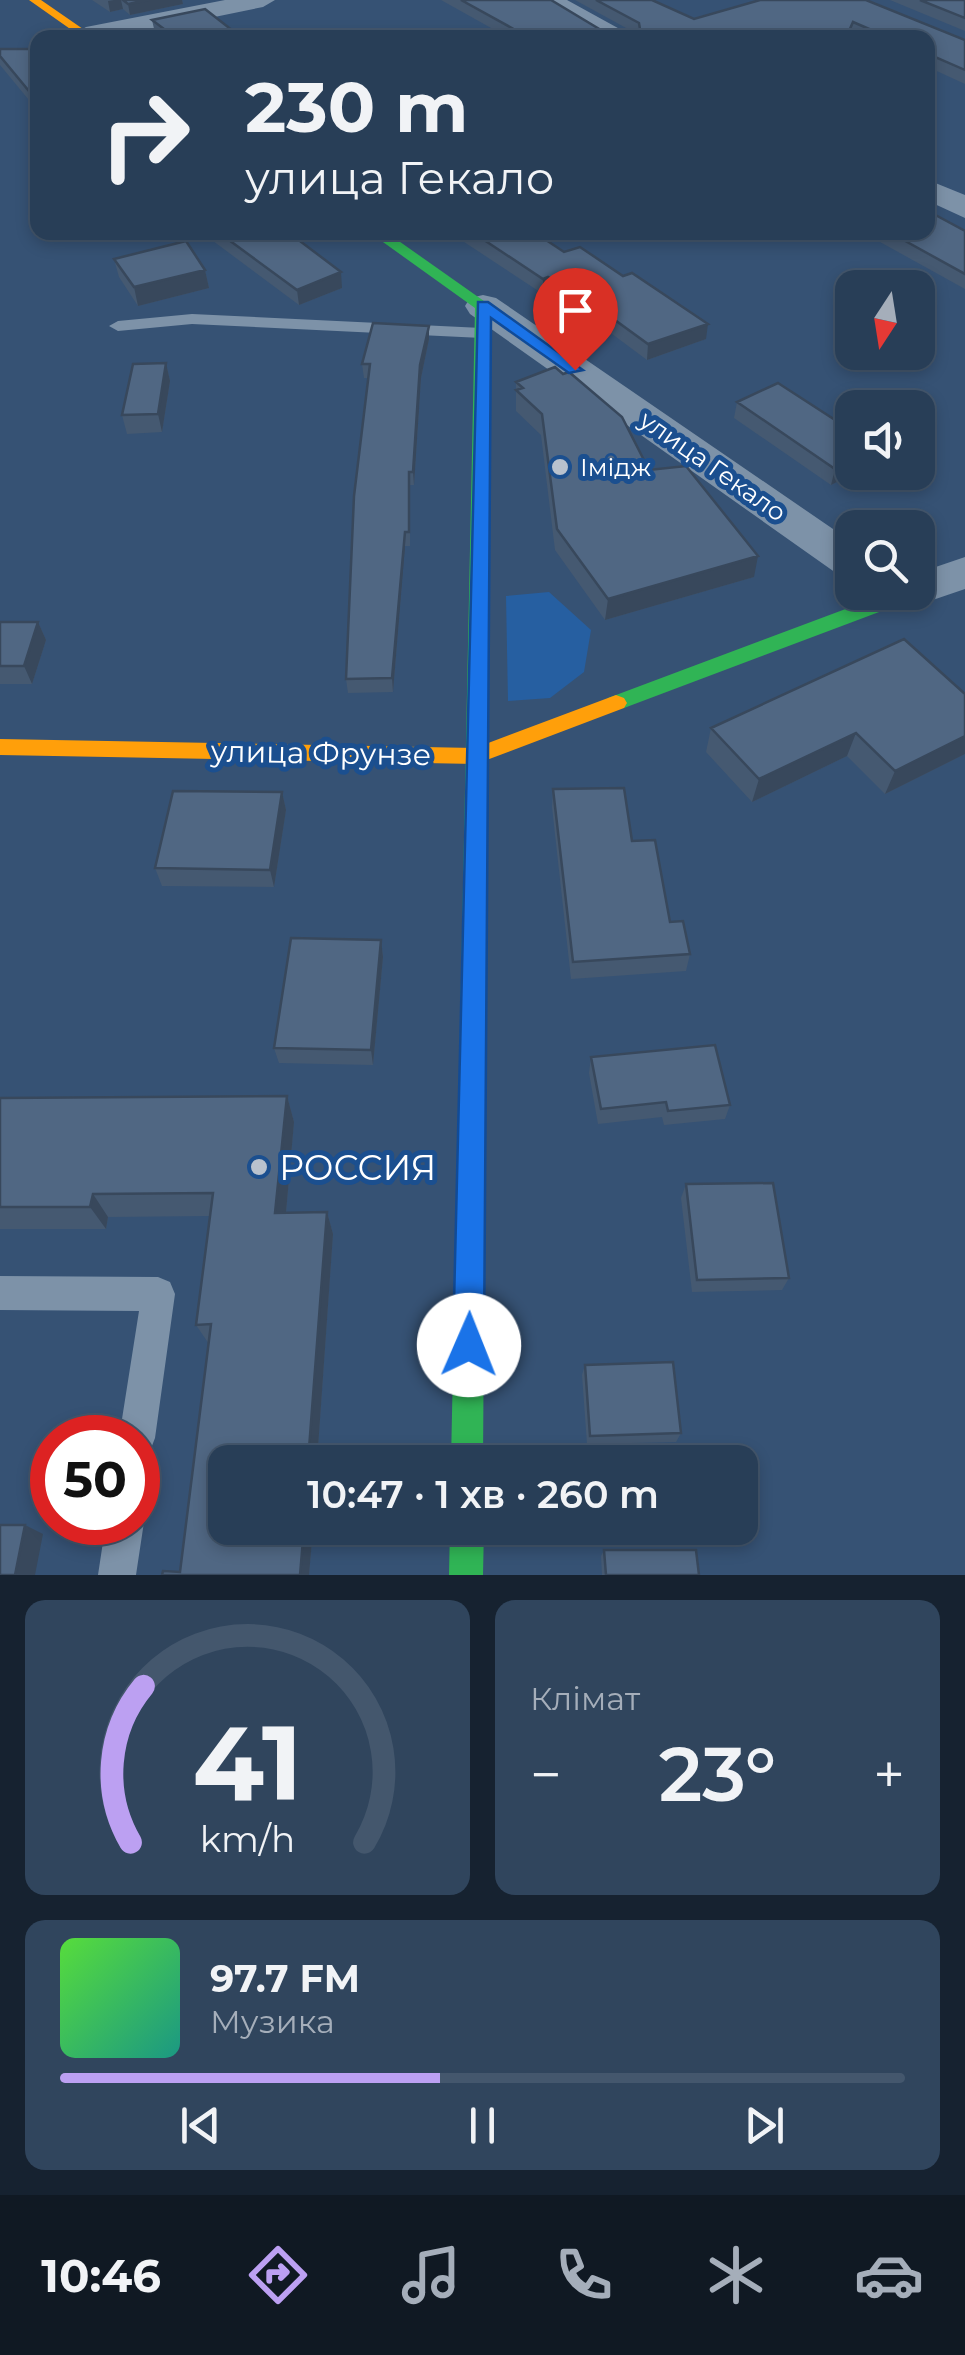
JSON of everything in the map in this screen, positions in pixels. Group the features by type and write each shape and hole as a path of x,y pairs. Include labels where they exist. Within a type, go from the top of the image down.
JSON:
{"main road":[{"path":"34,0 79,30"},
{"name":"улица Гекало","path":"386,240 482,319"},
{"path":"468,1445 482,319"},
{"name":"улица Фрунзе","path":"0,747 476,756 875,610"},
{"path":"466,1545 466,1575"}],"street":[{"path":"117,30 263,0"},
{"path":"548,0 607,30"},
{"name":"улица Гекало","path":"482,319 835,552"}],"lane":[{"path":"118,326 192,318 482,319"},
{"path":"0,1293 158,1294 140,1415"},
{"path":"117,1575 121,1545"}],"shaded area":[{"path":"549,592 591,630 584,672 550,698 508,701 506,596"}],"building":[{"path":"461,0 551,0 601,30 515,30"},
{"path":"596,0 652,0 694,19 760,0 866,0 965,40 965,70 935,57 935,30 872,30 853,22 850,30 601,30 640,29 639,23"},
{"path":"920,0 965,0 965,18"},
{"path":"205,9 232,30 165,30 152,20"},
{"path":"0,49 30,49 30,92 0,56"},
{"path":"935,215 965,231 965,274 903,240 935,240"},
{"path":"229,240 299,240 341,272 297,290"},
{"path":"484,240 546,240 564,252 580,247 623,276 632,273 708,324 648,344 597,307 593,309 548,277 543,279"},
{"path":"186,241 205,270 134,287 114,259"},
{"path":"373,323 429,326 420,365 413,472 409,472 409,532 405,532 392,678 346,679 354,496 370,364 362,364"},
{"path":"166,363 158,414 122,415 133,364"},
{"path":"555,367 563,374 569,372 622,417 649,470 686,466 758,556 608,599 557,529 542,414 516,390 523,388 516,382"},
{"path":"778,383 835,420 835,469 737,402"},
{"path":"0,622 38,622 24,666 0,666"},
{"path":"904,639 965,694 965,736 895,771 856,733 759,779 711,728"},
{"path":"624,788 632,841 655,840 670,922 683,921 690,954 573,962 553,789"},
{"path":"173,791 282,792 270,870 155,868"},
{"path":"291,938 381,940 371,1050 274,1048"},
{"path":"715,1045 730,1105 668,1111 666,1102 601,1109 591,1057"},
{"path":"287,1096 275,1213 327,1212 309,1445 208,1445 208,1545 303,1545 300,1575 162,1575 163,1571 180,1572 211,1324 196,1325 213,1193 93,1194 90,1207 0,1207 0,1098"},
{"path":"773,1183 789,1278 697,1280 686,1184"},
{"path":"673,1362 681,1433 590,1436 585,1365"},
{"path":"0,1525 25,1525 15,1575 0,1575"},
{"path":"604,1550 696,1550 699,1575 606,1575"}],"traffic: fast":[{"path":"388,240 483,306 467,1445"},
{"path":"616,703 864,610"},
{"path":"466,1575 467,1545"}],"traffic: slow":[{"path":"34,0 79,30"},
{"path":"0,747 476,756 616,703"}],"place":[{"name":"Імідж","path":"560,467"},
{"name":"РОССИЯ","path":"259,1167"}],"route":[{"path":"469,1345 483,306 575,370"}]}
